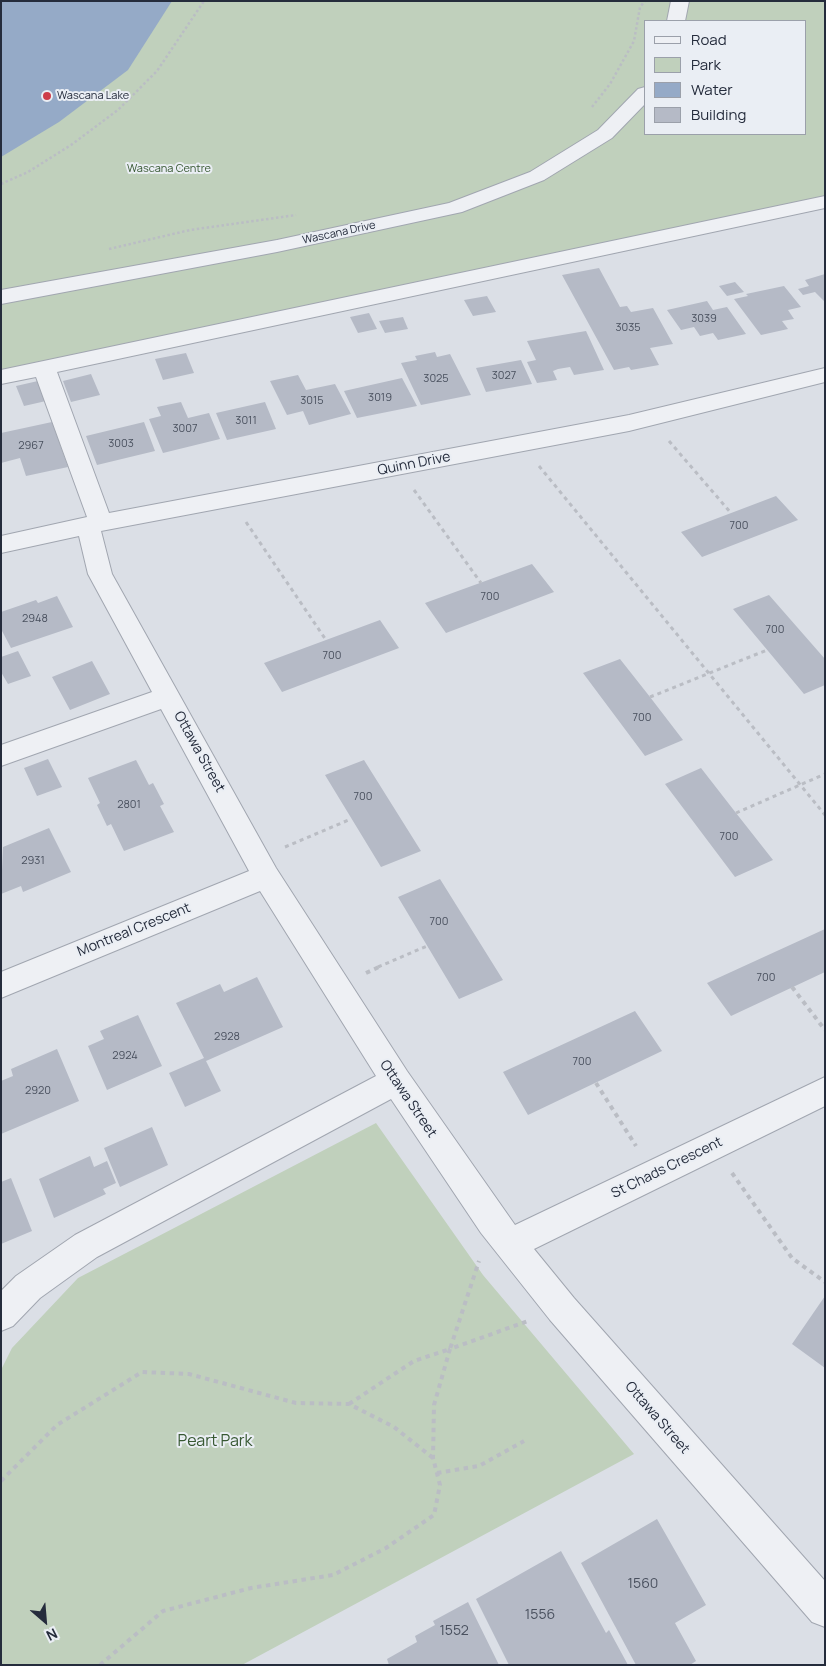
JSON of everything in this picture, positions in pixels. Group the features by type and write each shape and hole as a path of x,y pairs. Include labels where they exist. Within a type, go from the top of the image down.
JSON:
{"street":[{"path":"676,20 680,1"},
{"name":"Wascana Drive","path":"1,297 277,246 455,208 537,176 605,134 644,94"},
{"path":"1,377 825,202"},
{"name":"Ottawa Street","path":"44,368 95,523 100,574 261,867 335,986 396,1081 501,1233 562,1309 825,1609"},
{"name":"Quinn Drive","path":"1,545 95,523 521,444 648,418 825,375"},
{"path":"1,756 168,696"},
{"name":"Montreal Crescent","path":"1,984 261,867"},
{"path":"1,1315 28,1287 86,1246 396,1081"},
{"name":"St Chads Crescent","path":"501,1233 654,1174 825,1091"}],"path":[{"path":"1,184 42,163 118,110 157,71 204,1"},
{"path":"587,113 610,84 634,41 640,7 644,1"},
{"path":"190,230 298,214"},
{"path":"648,418 731,513"},
{"path":"521,444 825,815"},
{"path":"398,467 481,583"},
{"path":"230,498 326,640"},
{"path":"650,697 767,650"},
{"path":"736,813 825,774"},
{"path":"261,867 352,819"},
{"path":"335,986 427,946"},
{"path":"792,987 825,1030"},
{"path":"596,1083 654,1174"},
{"path":"712,1146 792,1258 825,1282"},
{"path":"100,1665 163,1611 251,1588 333,1575 386,1548 434,1515 440,1485 433,1458 434,1405 450,1349 501,1233"},
{"path":"349,1404 414,1361 562,1309"},
{"path":"1,1481 57,1426 142,1372 188,1374 296,1403 349,1404 394,1427 433,1458"},
{"path":"437,1473 479,1466 524,1441"}],"green space":[{"name":"Wascana Centre","path":"1,1 825,1 825,202 1,377"},
{"name":"Peart Park","path":"376,1123 483,1275 634,1454 242,1665 1,1665 1,1370 12,1348 78,1278"}],"water":[{"name":"Wascana Lake","path":"1,1 172,1 128,70 59,122 1,157"}],"building":[{"path":"599,268 620,307 627,306 631,312 653,308 673,344 650,348 659,365 631,370 629,367 614,370 562,275"},
{"path":"825,274 825,302 815,292 803,295 798,289 809,286 805,280"},
{"path":"735,282 744,292 727,296 719,286"},
{"path":"784,286 801,307 788,310 794,319 782,321 788,329 761,335 734,299 748,296 746,294"},
{"path":"487,296 496,312 473,316 464,300"},
{"path":"707,301 713,310 727,307 746,334 718,340 713,333 700,336 694,327 681,330 667,310"},
{"path":"369,313 377,329 358,333 350,317"},
{"path":"403,317 408,329 385,333 379,321"},
{"path":"586,331 604,370 574,375 570,367 558,369 553,371 557,380 537,383 527,362 536,360 527,341"},
{"path":"435,352 437,357 450,354 471,395 421,405 401,363 417,360 415,356"},
{"path":"186,353 194,373 163,380 155,359"},
{"path":"521,360 532,384 486,392 476,368"},
{"path":"91,374 100,395 71,402 63,381"},
{"path":"298,375 306,390 335,384 351,414 309,425 303,411 287,415 270,381"},
{"path":"402,378 417,406 357,418 344,391"},
{"path":"38,381 46,401 24,406 16,386"},
{"path":"181,402 188,418 209,413 220,439 163,453 149,419 161,416 157,407"},
{"path":"265,402 276,429 227,440 216,413"},
{"path":"52,422 68,467 26,476 20,458 1,463 1,433"},
{"path":"144,422 155,451 97,465 86,436"},
{"path":"776,496 798,520 702,557 681,532"},
{"path":"532,564 554,592 446,633 425,603"},
{"path":"769,595 825,659 825,685 804,694 733,609"},
{"path":"57,596 73,627 11,648 1,629 1,612 36,600 38,603"},
{"path":"380,620 399,648 282,692 264,663"},
{"path":"18,651 31,676 8,684 1,672 1,657"},
{"path":"620,659 683,740 645,756 583,673"},
{"path":"92,661 110,694 70,710 52,677"},
{"path":"48,759 62,787 37,796 24,768"},
{"path":"136,760 149,785 153,783 164,804 160,806 174,832 124,851 111,824 107,826 97,805 100,803 88,778"},
{"path":"364,760 421,851 381,867 325,775"},
{"path":"701,768 773,860 735,877 665,784"},
{"path":"49,828 71,872 23,892 21,886 1,894 3,847"},
{"path":"440,879 503,980 459,999 398,897"},
{"path":"825,929 825,972 731,1016 707,983"},
{"path":"257,977 283,1027 206,1061 221,1091 185,1107 169,1073 204,1058 176,1003 220,984 224,992"},
{"path":"635,1011 662,1051 528,1115 503,1072"},
{"path":"138,1015 162,1066 107,1090 88,1046 104,1039 100,1031"},
{"path":"57,1049 79,1101 1,1134 1,1081 13,1076 11,1069"},
{"path":"152,1127 168,1165 120,1187 104,1148"},
{"path":"90,1156 94,1167 107,1161 116,1183 103,1189 106,1194 54,1218 39,1179"},
{"path":"11,1178 32,1231 1,1244 1,1182"},
{"path":"825,1296 825,1368 792,1344"},
{"path":"657,1519 706,1605 675,1623 696,1661 690,1665 636,1665 581,1563"},
{"path":"561,1551 606,1633 609,1630 628,1665 509,1665 476,1599"},
{"path":"468,1602 499,1665 389,1665 387,1659 417,1642 415,1636 435,1625 433,1621"}],"place":[{"name":"Wascana Lake","path":"47,96"}]}
